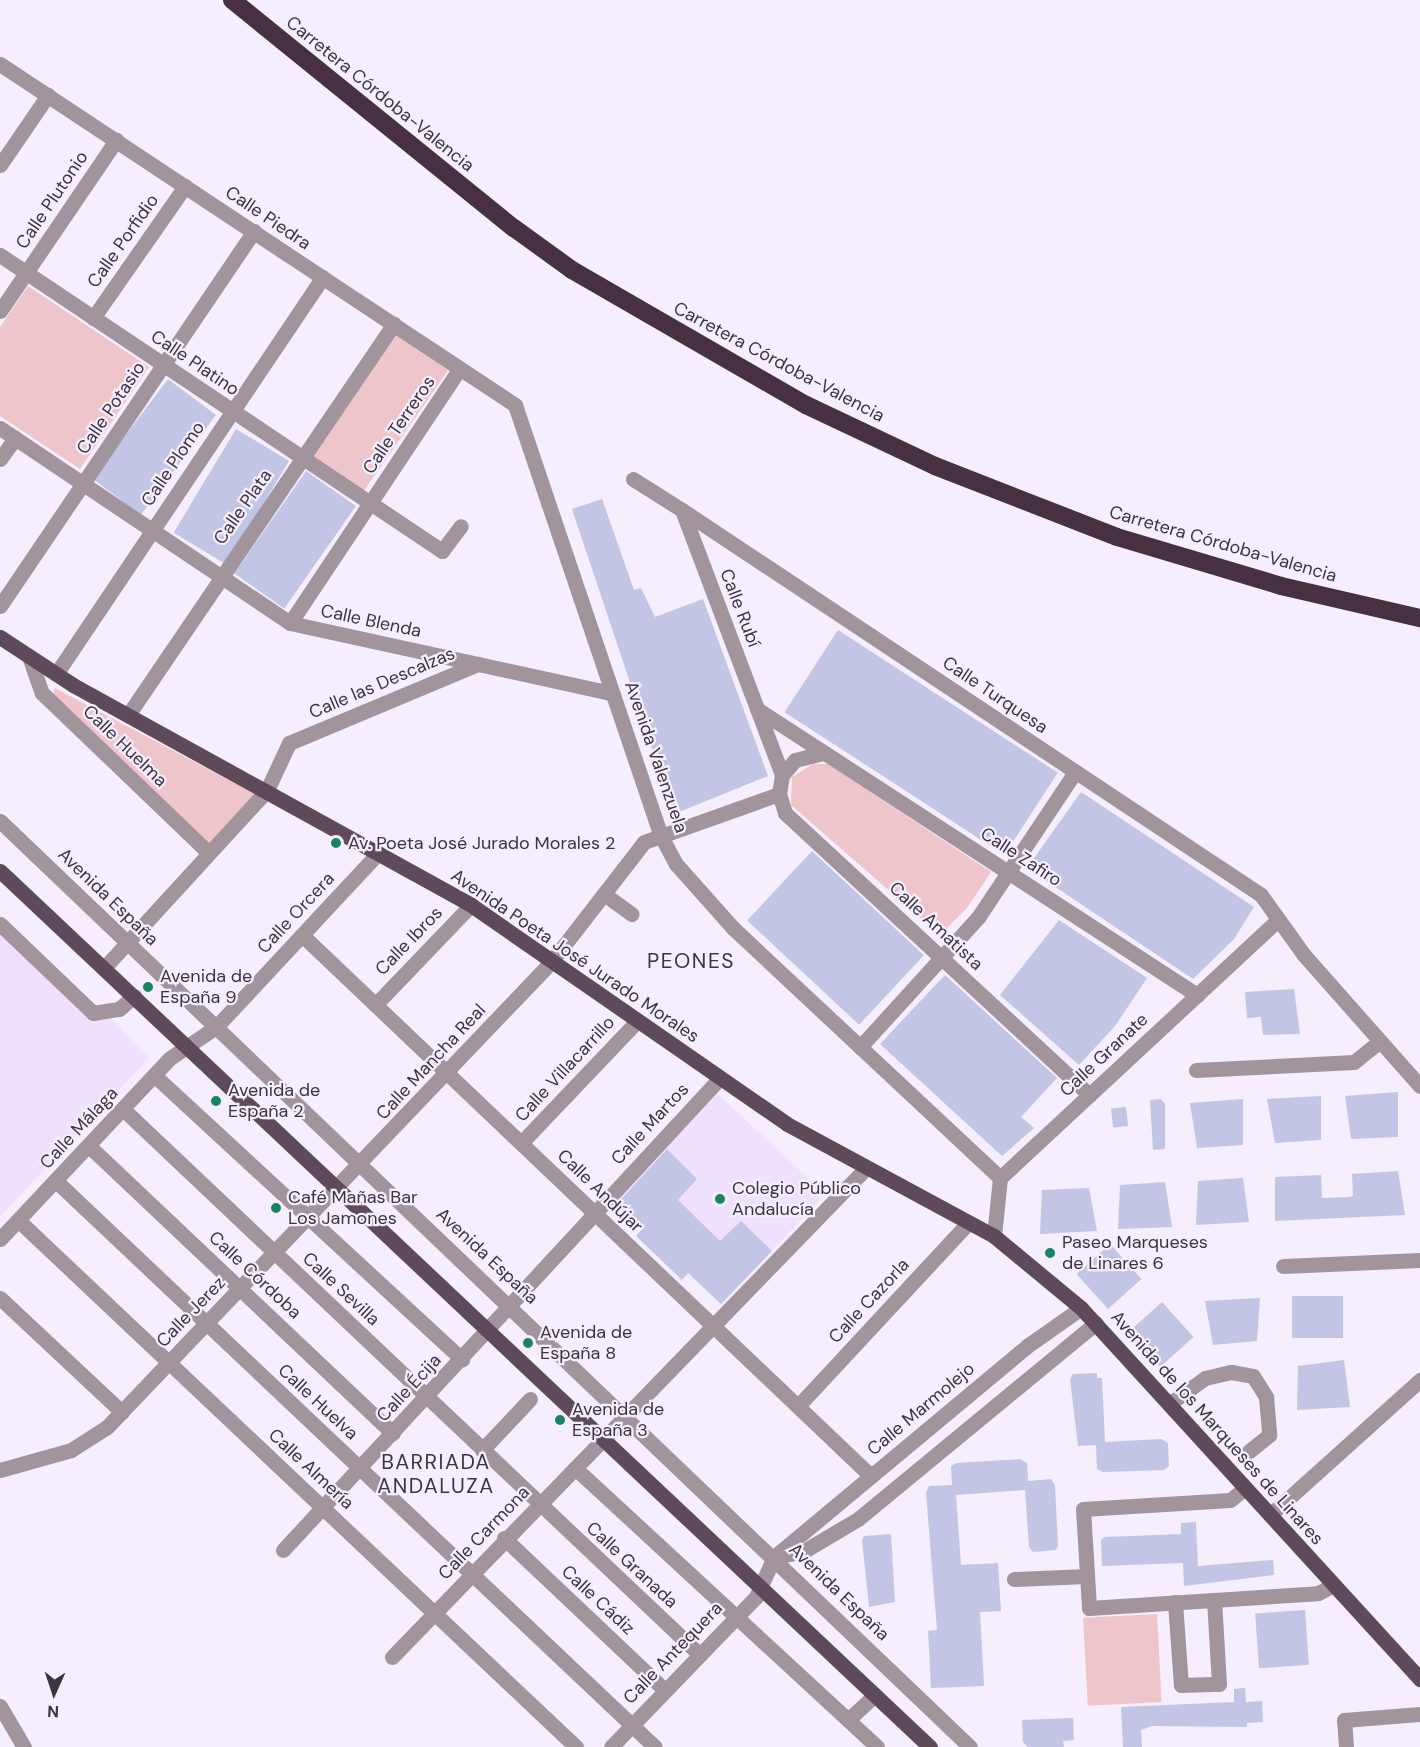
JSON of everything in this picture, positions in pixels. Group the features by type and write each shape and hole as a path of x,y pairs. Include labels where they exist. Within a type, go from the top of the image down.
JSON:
{"highway":[{"name":"Carretera Córdoba-Valencia","path":"232,0 505,221 572,270 806,405 935,466 1117,537 1281,586 1420,618"}],"main road":[{"name":"Avenida Poeta José Jurado Morales","path":"0,637 56,674 128,715 471,905 720,1078 865,1169 968,1223"},
{"path":"0,871 606,1439 930,1747"},
{"name":"Avenida de los Marqueses de Linares","path":"968,1223 994,1236 1081,1308 1420,1679"}],"street":[{"name":"Calle Piedra","path":"0,64 515,405"},
{"path":"0,165 48,95"},
{"name":"Calle Plutonio","path":"0,311 116,140"},
{"name":"Calle Porfidio","path":"93,318 185,186"},
{"name":"Calle Potasio","path":"0,606 254,231"},
{"name":"Calle Platino","path":"0,255 369,504"},
{"name":"Calle Plomo","path":"56,674 322,277"},
{"name":"Calle Plata","path":"128,715 219,575 394,324"},
{"name":"Calle Terreros","path":"290,623 460,368"},
{"name":"Avenida Valenzuela","path":"515,405 660,836 676,864 733,928 1000,1178"},
{"path":"0,428 290,623"},
{"path":"0,459 15,438"},
{"path":"633,479 682,510"},
{"name":"Calle Terreros","path":"369,504 442,551 461,526"},
{"name":"Calle Rubí","path":"682,510 782,775"},
{"name":"Calle Turquesa","path":"682,510 1261,895 1277,921 1420,1086"},
{"name":"Calle Blenda","path":"290,623 478,664"},
{"name":"Calle Huelma","path":"29,656 42,693 210,853"},
{"name":"Calle las Descalzas","path":"104,968 267,790 289,744 478,664 612,693"},
{"name":"Calle Zafiro","path":"757,709 1197,995"},
{"path":"779,794 782,775 795,760 824,753"},
{"path":"860,1047 941,958 1010,873 1075,772"},
{"name":"Calle Mancha Real","path":"337,1187 362,1165 551,962 644,842 779,794"},
{"name":"Calle Amatista","path":"779,794 784,813 1089,1095"},
{"name":"Avenida España","path":"0,821 510,1304 970,1747"},
{"name":"Calle Orcera","path":"189,1047 216,1027 378,853"},
{"path":"604,894 632,914"},
{"name":"Calle Ibros","path":"376,1004 471,905"},
{"name":"Calle Granate","path":"1000,1178 1277,921"},
{"path":"0,924 93,1012 119,1009 134,996"},
{"name":"Calle Andújar","path":"302,935 871,1476"},
{"name":"Calle Villacarrillo","path":"521,1143 637,1021"},
{"path":"1196,1070 1354,1062 1380,1041"},
{"name":"Calle Málaga","path":"0,1239 124,1110 170,1058 189,1047"},
{"path":"155,1076 310,1216 462,1359"},
{"name":"Calle Martos","path":"488,1330 594,1212 720,1078"},
{"name":"Calle Sevilla","path":"124,1110 482,1450"},
{"name":"Calle Córdoba","path":"89,1146 393,1433"},
{"name":"Calle Carmona","path":"392,1657 504,1538 628,1418 865,1169"},
{"path":"994,1236 1000,1178"},
{"name":"Calle Huelva","path":"56,1181 655,1747"},
{"name":"Calle Jerez","path":"0,1470 90,1441 123,1412 337,1187"},
{"name":"Calle Almería","path":"18,1220 576,1747"},
{"name":"Calle Cazorla","path":"798,1406 968,1223"},
{"path":"1283,1266 1420,1260"},
{"path":"0,1298 123,1412"},
{"name":"Calle Marmolejo","path":"763,1587 774,1557 1032,1343 1081,1308"},
{"path":"774,1557 804,1551 855,1521 1095,1323"},
{"name":"Calle Écija","path":"283,1550 488,1330"},
{"path":"1032,1343 1046,1344 1046,1364"},
{"path":"1169,1404 1209,1377 1231,1372 1253,1376 1266,1397 1269,1435 1249,1451"},
{"path":"1270,1515 1420,1380"},
{"path":"482,1450 530,1399"},
{"name":"Calle Granada","path":"482,1450 699,1654"},
{"path":"575,1468 734,1617 878,1747"},
{"path":"1245,1488 1230,1500 1083,1509 1089,1608 1317,1593 1334,1585"},
{"path":"836,1505 836,1519 855,1521"},
{"name":"Calle Cádiz","path":"504,1538 665,1690"},
{"path":"1014,1579 1087,1576"},
{"name":"Calle Antequera","path":"611,1747 763,1587"},
{"path":"1175,1602 1181,1685 1219,1684 1214,1600"},
{"path":"848,1720 875,1695"},
{"path":"0,1706 24,1747"},
{"path":"1346,1747 1344,1720 1420,1714"}],"shaded area":[{"path":"28,286 149,367 80,469 0,416 0,327"},
{"path":"395,333 448,370 363,492 310,454"},
{"path":"55,688 257,795 209,846 50,701"},
{"path":"813,764 828,764 991,872 967,908 940,935 791,805 792,777"},
{"path":"0,935 86,1017 107,1014 149,1058 0,1217"},
{"name":"Colegio Público Andalucía","path":"718,1094 825,1194 722,1304 689,1273 682,1280 636,1236 642,1229 614,1203"},
{"path":"1157,1614 1162,1702 1088,1706 1083,1618"}],"building":[{"path":"168,379 216,415 141,515 93,479"},
{"path":"236,429 289,461 227,565 174,533"},
{"path":"306,471 356,506 284,608 234,573"},
{"path":"602,499 634,590 641,588 655,617 703,599 768,776 674,814 572,509"},
{"path":"838,630 1058,773 1004,855 785,712"},
{"path":"1081,792 1254,907 1234,939 1193,979 1027,868"},
{"path":"812,851 924,955 859,1025 747,920"},
{"path":"1059,920 1147,978 1115,1026 1079,1065 1000,995"},
{"path":"945,975 1057,1078 1021,1117 1034,1128 1002,1156 880,1044"},
{"path":"1294,989 1300,1034 1263,1035 1261,1017 1247,1018 1245,992"},
{"path":"1398,1092 1398,1137 1351,1139 1345,1096"},
{"path":"1321,1096 1321,1140 1275,1143 1267,1099"},
{"path":"1161,1099 1165,1104 1165,1149 1153,1150 1150,1100"},
{"path":"1243,1099 1243,1145 1197,1148 1190,1103"},
{"path":"1126,1107 1128,1126 1113,1127 1111,1109"},
{"path":"667,1149 697,1179 678,1200 720,1241 741,1221 772,1251 721,1304 688,1273 682,1280 636,1236 642,1229 616,1205"},
{"path":"1398,1171 1405,1215 1275,1221 1275,1177 1321,1175 1322,1198 1349,1197 1353,1196 1352,1174"},
{"path":"1243,1178 1249,1222 1196,1225 1198,1181"},
{"path":"1165,1182 1172,1227 1118,1229 1120,1185"},
{"path":"1089,1188 1097,1231 1040,1234 1042,1190"},
{"path":"1110,1244 1141,1279 1108,1309 1077,1274"},
{"path":"1292,1296 1343,1296 1343,1338 1292,1338"},
{"path":"1260,1298 1257,1341 1213,1345 1205,1301"},
{"path":"1162,1302 1193,1337 1160,1367 1129,1332"},
{"path":"1344,1360 1350,1407 1297,1410 1298,1366"},
{"path":"1097,1373 1097,1378 1102,1378 1105,1442 1161,1439 1168,1443 1169,1466 1164,1470 1103,1472 1097,1469 1096,1445 1078,1446 1070,1379 1073,1374"},
{"path":"1020,1459 1027,1463 1028,1481 1051,1479 1055,1485 1058,1546 1056,1550 1033,1552 1029,1547 1025,1490 956,1495 961,1565 998,1563 1001,1611 980,1612 984,1686 931,1688 928,1631 937,1630 926,1493 929,1486 952,1485 951,1466 956,1463"},
{"path":"1196,1522 1198,1566 1273,1560 1274,1575 1184,1586 1183,1563 1102,1566 1101,1540 1105,1537 1181,1534 1181,1523"},
{"path":"891,1534 895,1602 869,1607 862,1540 864,1536"},
{"path":"1305,1610 1309,1665 1259,1668 1255,1613"},
{"path":"1245,1688 1246,1702 1262,1701 1263,1722 1247,1723 1247,1727 1152,1726 1141,1730 1142,1747 1123,1747 1121,1707 1234,1702 1234,1689"},
{"path":"1073,1718 1074,1740 1063,1741 1064,1747 1028,1747 1023,1742 1022,1720"}],"place":[{"name":"Av. Poeta José Jurado Morales 2","path":"336,843"},
{"name":"Avenida de España 9","path":"148,987"},
{"name":"Avenida de España 2","path":"216,1101"},
{"name":"Colegio Público Andalucía","path":"720,1199"},
{"name":"Café Mañas Bar Los Jamones","path":"276,1208"},
{"name":"Paseo Marqueses de Linares 6","path":"1050,1253"},
{"name":"Avenida de España 8","path":"528,1343"},
{"name":"Avenida de España 3","path":"560,1420"}],"district":[{"name":"PEONES","path":"691,961"},
{"name":"BARRIADA ANDALUZA","path":"436,1474"}]}
